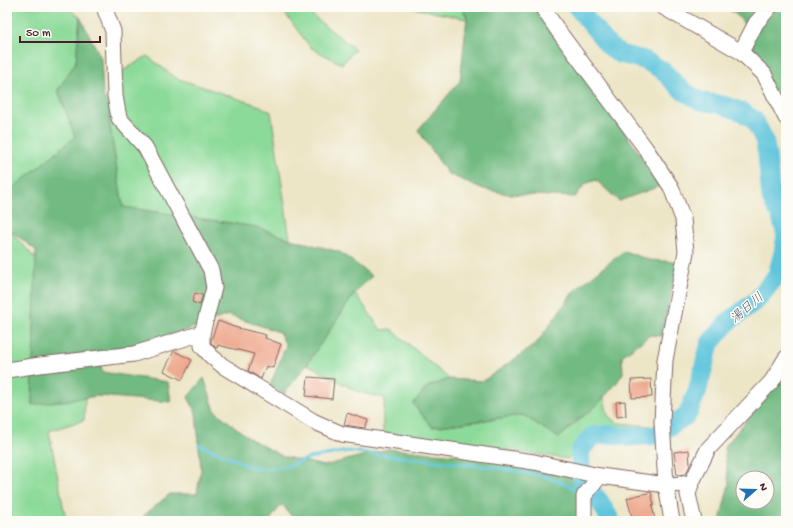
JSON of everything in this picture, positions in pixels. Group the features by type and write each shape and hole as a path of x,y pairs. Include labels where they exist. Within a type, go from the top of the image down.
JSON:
{"street":[{"path":"104,7 113,31 115,96 119,118 145,147 211,270 214,288 202,333 202,346 223,366 313,421 342,434 534,462 600,476 666,485 691,484"},
{"path":"542,7 646,149 671,187 683,219 686,252 665,360 662,422 666,485 672,521"},
{"path":"662,7 741,52 764,74 786,118"},
{"path":"741,52 756,23 770,7"},
{"path":"7,370 134,354 202,333"},
{"path":"694,521 688,494 691,484 708,449 772,381 786,358"},
{"path":"584,521 584,496 600,476"}],"green space":[{"path":"7,7 66,7 80,17 76,62 58,90 75,137 7,193"},
{"path":"280,7 307,7 314,17 355,49 342,64 311,48"},
{"path":"410,7 461,7 467,17 466,19"},
{"path":"461,7 536,7 600,94 660,186 619,201 596,180 585,184 575,197 508,194 484,189 448,174 418,130 460,81 467,17"},
{"path":"726,7 786,7 786,117 760,67 747,28 739,17"},
{"path":"80,17 101,58 103,96 112,110 109,121 123,207 256,227 290,239 340,252 372,276 355,293 307,364 284,394 270,386 286,345 279,332 228,315 184,331 100,354 102,372 168,382 171,402 98,396 32,405 36,250 7,228 7,193 75,137 58,90 76,62"},
{"path":"147,56 176,78 260,106 271,112 290,239 256,227 123,207 109,120 121,72"},
{"path":"7,228 36,259 32,404 85,396 84,420 49,431 66,521 7,521"},
{"path":"624,251 649,260 678,262 662,336 650,335 622,356 623,373 616,384 594,408 575,422 559,438 523,415 432,427 413,404 427,387 449,379 483,381 536,344 574,291"},
{"path":"355,293 381,330 391,329 449,379 427,387 432,427 523,415 559,438 604,398 608,416 617,423 650,426 641,431 589,435 569,459 383,433 385,398 358,392 307,364"},
{"path":"786,363 786,521 720,521 729,484 724,448 762,401"},
{"path":"204,378 215,411 249,438 282,456 324,466 388,449 526,461 574,479 584,514 584,521 293,521 292,517 282,504 269,521 138,521 170,494 197,494 201,469 196,413 188,397"}],"building":[{"path":"195,293 203,295 200,305 192,302"},
{"path":"218,321 234,327 266,335 265,338 281,344 273,368 266,366 261,379 248,371 254,354 218,345 217,348 215,347 211,343 211,340"},
{"path":"174,351 192,360 182,380 164,371"},
{"path":"308,377 334,379 332,399 306,396"},
{"path":"651,379 652,397 632,398 631,380"},
{"path":"625,401 626,416 617,417 616,402"},
{"path":"347,413 368,420 365,428 344,425"},
{"path":"689,450 690,465 686,474 677,475 674,452"},
{"path":"651,492 655,519 648,521 633,521 627,498"}],"waterway":[{"name":"湯日川","path":"577,7 609,46 620,54 644,60 662,70 682,90 700,101 723,105 742,112 754,120 764,139 767,154 771,198 781,217 786,235 777,275 758,299 728,322 710,343 697,392 687,415 656,435 628,437 610,434 592,436 580,451 582,480 600,502 611,521"},
{"path":"199,445 232,458 247,466 269,469 288,466 309,458 348,451 498,468 544,476 572,487 581,495"},
{"path":"589,503 592,506 600,502"}]}
